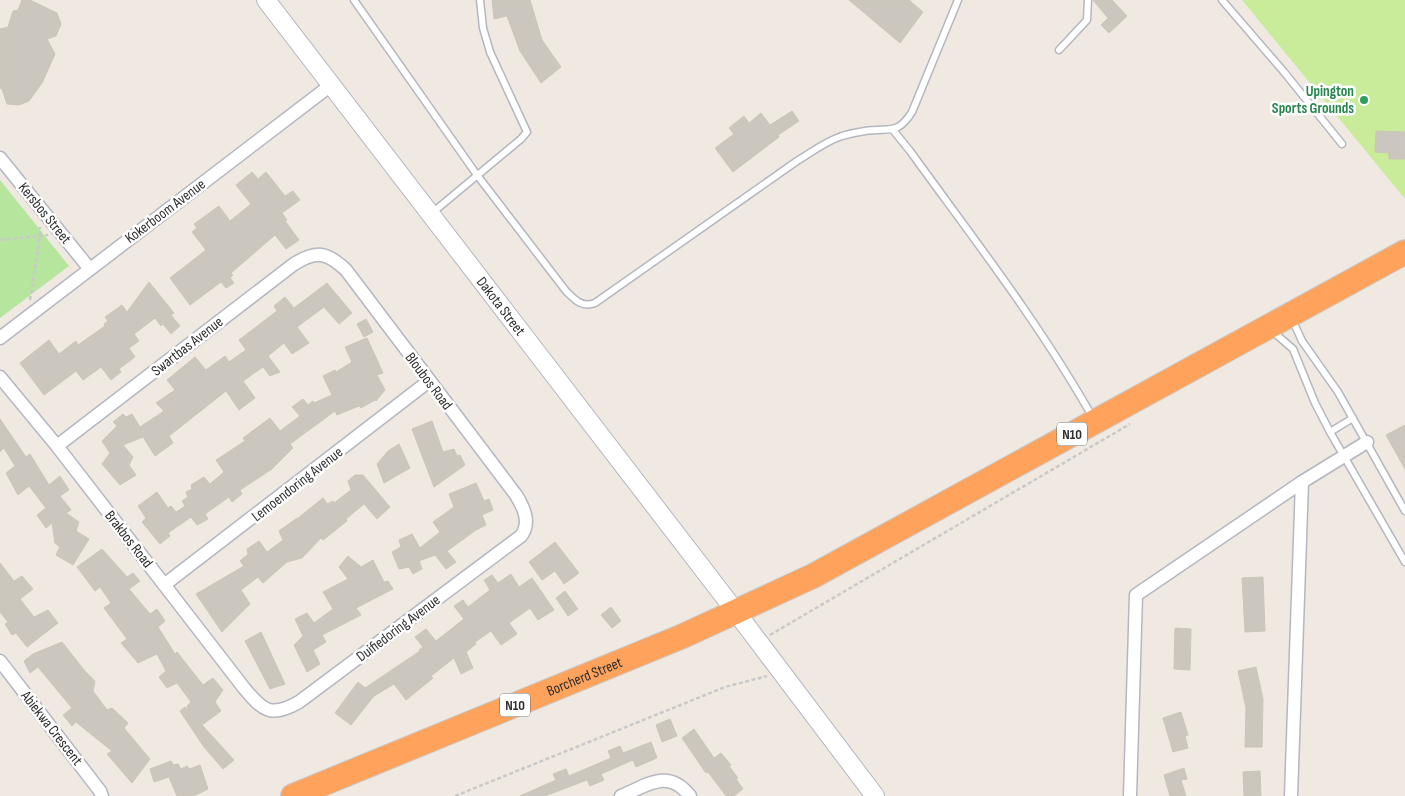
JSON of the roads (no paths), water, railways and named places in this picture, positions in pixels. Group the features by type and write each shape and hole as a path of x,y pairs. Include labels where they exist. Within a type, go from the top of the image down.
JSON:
{"highway":[{"name":"N10","path":"736,612 821,572 1405,252"},
{"name":"Borcherd Street","path":"308,793 736,612"}],"street":[{"name":"Dakota Street","path":"266,0 875,796"},
{"name":"Kokerboom Avenue","path":"0,338 331,84"},
{"name":"Kersbos Street","path":"0,158 89,268"},
{"name":"Bloubos Road","path":"320,254 337,262 346,270 516,495 521,503 526,519"},
{"name":"Swartbas Avenue","path":"57,446 294,264 308,256 320,254"},
{"name":"Brakbos Road","path":"0,377 57,446 256,703"},
{"name":"Lemoendoring Avenue","path":"164,585 428,381"},
{"path":"1130,796 1136,595 1302,482 1367,442"},
{"path":"1291,796 1302,482"},
{"name":"Duifiedoring Avenue","path":"256,703 271,712 278,712 300,702 521,536 526,526 526,519"},
{"name":"Abiekwa Crescent","path":"0,661 100,790 102,796"},
{"path":"620,796 666,780 672,780 690,796"}],"lane":[{"path":"354,0 477,174 566,291 579,303 590,305 596,303 821,146 841,137 866,131 893,130 902,126 912,112 958,0"},
{"path":"430,214 522,139 527,130 490,52 483,28 480,0"},
{"path":"1059,50 1087,20 1088,0"},
{"path":"1222,0 1284,72 1342,144"},
{"path":"893,130 910,150 1042,336 1071,380 1095,422"},
{"path":"1290,315 1302,342 1338,392 1405,511"},
{"path":"1268,327 1293,349 1315,403 1330,432 1405,562"},
{"path":"1330,432 1353,418"}],"place":[{"name":"Upington Sports Grounds","path":"1364,100"}]}
